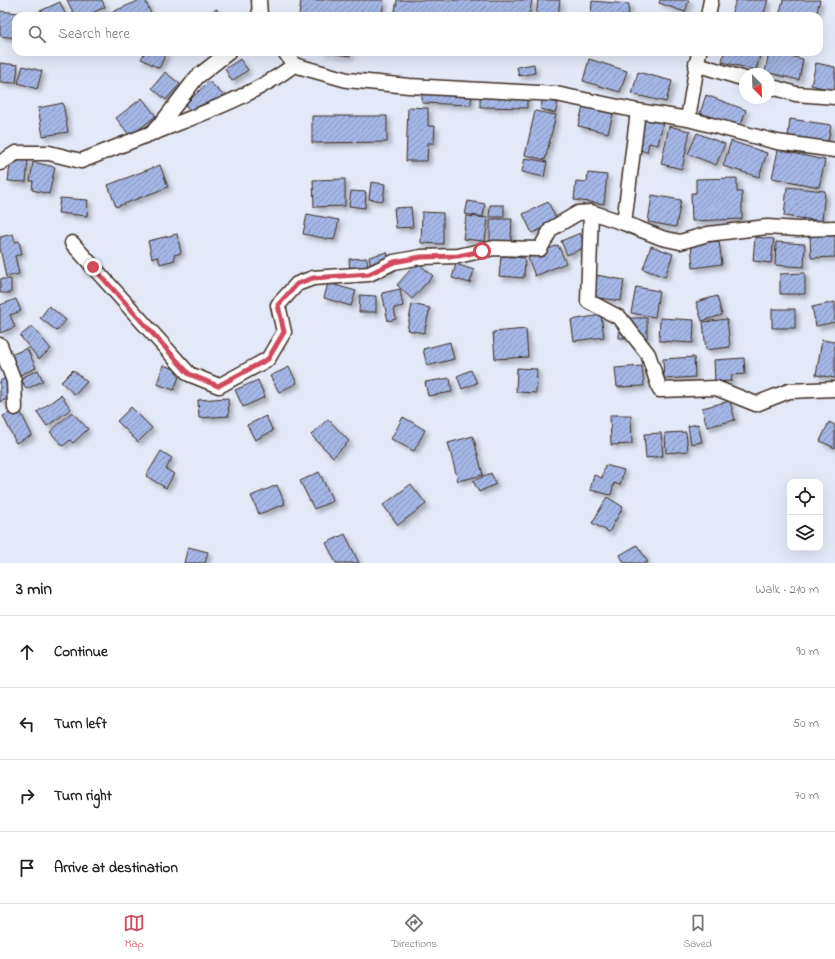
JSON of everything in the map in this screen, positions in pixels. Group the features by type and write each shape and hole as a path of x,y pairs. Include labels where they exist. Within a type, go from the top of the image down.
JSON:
{"street":[{"path":"259,0 259,12"},
{"path":"709,12 711,0"},
{"path":"152,133 164,120 197,77 224,56"},
{"path":"288,56 294,65 347,80 409,86 556,94 688,118 777,142 835,150"},
{"path":"688,118 698,58 739,76"},
{"path":"0,163 16,153 49,153 81,161 222,105 281,75 294,65"},
{"path":"775,88 796,94 835,97"},
{"path":"624,223 638,110"},
{"path":"591,212 588,301 620,318 648,354 660,390 716,388 756,404 789,391 835,389"},
{"path":"72,243 189,374 218,386 268,359 284,332 278,305 297,284 313,278 369,274 394,262 421,257 458,256 494,248 540,249 551,229 578,213 591,212 662,238 680,242 708,234 767,227 798,229 835,228"},
{"path":"0,345 14,381 14,408"}],"building":[{"path":"67,0 102,0 105,7 94,12 73,12"},
{"path":"140,0 145,0 150,12 112,12"},
{"path":"301,0 384,0 382,12 300,12"},
{"path":"397,0 532,0 530,12 395,12"},
{"path":"538,0 560,0 558,12 536,12"},
{"path":"660,0 689,0 685,12 659,3"},
{"path":"736,0 768,0 764,12 732,12"},
{"path":"783,0 820,0 817,12 780,12"},
{"path":"592,1 629,4 628,12 591,12"},
{"path":"60,2 64,12 38,12"},
{"path":"217,9 218,12 210,12"},
{"path":"0,11 12,12 12,38 0,36"},
{"path":"143,56 165,56 159,68 141,59"},
{"path":"723,56 760,56 757,68 748,68 722,62"},
{"path":"768,56 788,56 803,59 799,80 775,74 775,68 766,68"},
{"path":"240,59 248,70 232,81 225,69"},
{"path":"589,59 627,71 620,92 583,81"},
{"path":"0,63 18,65 16,83 0,82"},
{"path":"816,63 835,67 835,91 811,85"},
{"path":"534,64 535,73 519,76 517,67"},
{"path":"23,66 42,71 37,89 18,83"},
{"path":"165,72 180,84 166,100 152,88"},
{"path":"638,72 672,81 666,102 632,94"},
{"path":"209,81 223,95 203,115 196,108 192,111 185,105"},
{"path":"422,85 472,86 471,105 422,103"},
{"path":"480,86 527,88 527,108 480,107"},
{"path":"706,95 746,110 740,128 700,113"},
{"path":"142,98 156,116 130,136 116,118"},
{"path":"543,99 558,103 555,113 540,109"},
{"path":"63,103 68,132 43,136 38,108"},
{"path":"584,103 614,110 608,133 578,126"},
{"path":"408,107 428,108 428,126 435,126 434,143 428,143 427,161 406,161"},
{"path":"535,111 556,115 545,160 525,155"},
{"path":"312,116 387,116 387,142 312,143"},
{"path":"644,119 663,123 658,145 649,143 647,152 636,149"},
{"path":"790,119 831,125 828,142 788,136"},
{"path":"669,126 690,131 682,169 661,164"},
{"path":"697,133 725,144 716,165 688,154"},
{"path":"731,141 767,153 759,177 723,166"},
{"path":"778,150 825,160 819,187 772,178"},
{"path":"11,157 28,159 26,182 8,181"},
{"path":"525,158 547,162 544,177 522,172"},
{"path":"33,162 55,167 49,194 32,190 33,181 30,181"},
{"path":"160,165 168,187 116,207 108,185"},
{"path":"588,173 607,175 604,204 574,200 576,181 587,182"},
{"path":"737,178 737,192 742,192 742,219 692,221 691,193 696,193 696,179"},
{"path":"345,179 345,206 314,207 313,180"},
{"path":"371,182 385,184 383,201 369,199"},
{"path":"787,187 825,191 822,221 784,216"},
{"path":"351,191 366,192 365,208 349,206"},
{"path":"652,195 681,200 676,227 648,222"},
{"path":"60,198 88,200 87,216 58,213"},
{"path":"468,201 485,204 483,217 465,214"},
{"path":"548,202 558,222 532,233 523,214"},
{"path":"490,205 504,205 504,217 489,217"},
{"path":"411,207 413,227 396,228 394,208"},
{"path":"422,212 443,213 443,244 421,243"},
{"path":"307,214 339,220 334,240 303,234"},
{"path":"466,216 488,218 485,241 463,239"},
{"path":"490,219 512,219 511,241 490,241"},
{"path":"580,233 586,247 567,255 561,241"},
{"path":"13,234 15,242 19,241 22,254 15,256 19,274 6,277 0,248 0,237"},
{"path":"177,234 181,253 174,255 175,260 160,264 158,257 152,258 148,241"},
{"path":"835,235 835,257 811,258 810,236"},
{"path":"755,237 774,239 771,263 753,261"},
{"path":"719,241 722,264 693,268 691,244"},
{"path":"776,242 805,244 804,267 775,265"},
{"path":"558,245 566,263 535,276 528,258"},
{"path":"651,246 673,254 665,277 643,269"},
{"path":"387,252 392,271 373,276 369,257"},
{"path":"501,256 525,258 524,278 499,276"},
{"path":"367,258 368,273 350,274 349,259"},
{"path":"417,262 433,276 412,299 397,285"},
{"path":"456,264 474,270 470,283 452,278"},
{"path":"805,273 805,294 780,294 780,274"},
{"path":"596,275 624,280 621,301 592,297"},
{"path":"0,279 11,279 11,293 0,293"},
{"path":"328,283 356,291 351,306 324,298"},
{"path":"636,287 659,291 655,317 631,313"},
{"path":"400,289 403,306 394,308 396,319 388,321 382,293"},
{"path":"360,295 376,296 376,312 359,312"},
{"path":"717,296 722,315 702,321 696,302"},
{"path":"16,299 21,311 10,315 15,327 0,333 0,305"},
{"path":"835,302 835,322 816,326 812,307"},
{"path":"412,304 430,308 424,333 407,330"},
{"path":"49,306 66,320 57,331 40,318"},
{"path":"772,309 795,309 795,328 772,328"},
{"path":"601,315 604,337 574,341 571,320"},
{"path":"619,318 647,318 647,338 619,338"},
{"path":"660,318 694,320 693,343 659,341"},
{"path":"727,319 730,347 706,350 703,322"},
{"path":"32,326 51,349 39,359 20,336"},
{"path":"526,329 528,357 495,359 493,332"},
{"path":"822,340 835,342 835,378 816,375"},
{"path":"450,342 454,359 427,366 423,349"},
{"path":"27,348 36,368 15,377 6,357"},
{"path":"694,357 695,377 664,379 663,359"},
{"path":"744,358 745,374 731,375 732,381 715,382 714,360"},
{"path":"163,365 181,371 174,390 157,384"},
{"path":"642,366 644,386 617,387 615,368"},
{"path":"289,367 297,383 279,392 270,376"},
{"path":"517,368 537,369 536,393 516,392"},
{"path":"38,370 43,381 26,389 21,378"},
{"path":"73,370 87,382 75,395 61,382"},
{"path":"471,370 477,383 462,389 457,376"},
{"path":"5,378 14,396 0,402 0,381"},
{"path":"450,378 452,392 428,396 425,382"},
{"path":"258,380 265,397 243,407 235,390"},
{"path":"61,395 71,409 47,426 37,412"},
{"path":"228,398 229,416 199,418 198,400"},
{"path":"730,401 735,420 707,427 702,408"},
{"path":"131,407 152,428 138,442 117,421"},
{"path":"19,409 32,435 16,443 3,416"},
{"path":"72,412 88,429 73,443 70,440 63,446 50,432"},
{"path":"610,415 631,415 632,444 611,445"},
{"path":"266,416 273,431 255,440 247,425"},
{"path":"403,417 425,430 414,451 391,439"},
{"path":"328,419 349,441 333,457 311,435"},
{"path":"829,422 835,425 835,448 820,441"},
{"path":"698,424 702,442 691,444 688,426"},
{"path":"686,432 688,451 666,453 665,433"},
{"path":"661,433 663,456 646,458 644,434"},
{"path":"473,436 483,475 458,481 448,443"},
{"path":"161,451 172,458 166,469 174,474 166,488 146,476"},
{"path":"605,465 624,470 620,485 614,483 611,495 590,490 594,475 602,478"},
{"path":"319,472 333,501 314,509 300,481"},
{"path":"491,473 496,484 479,492 473,481"},
{"path":"411,484 426,504 398,525 383,505"},
{"path":"277,485 285,504 259,514 251,496"},
{"path":"607,497 623,507 609,532 592,523"},
{"path":"345,534 359,563 336,563 326,543"},
{"path":"637,545 648,562 624,563 620,555"},
{"path":"188,547 208,552 205,563 184,563"}],"route":[{"path":"93,267 189,374 218,386 268,359 284,332 278,305 297,284 313,278 369,274 394,262 421,257 458,256 482,251"}]}
